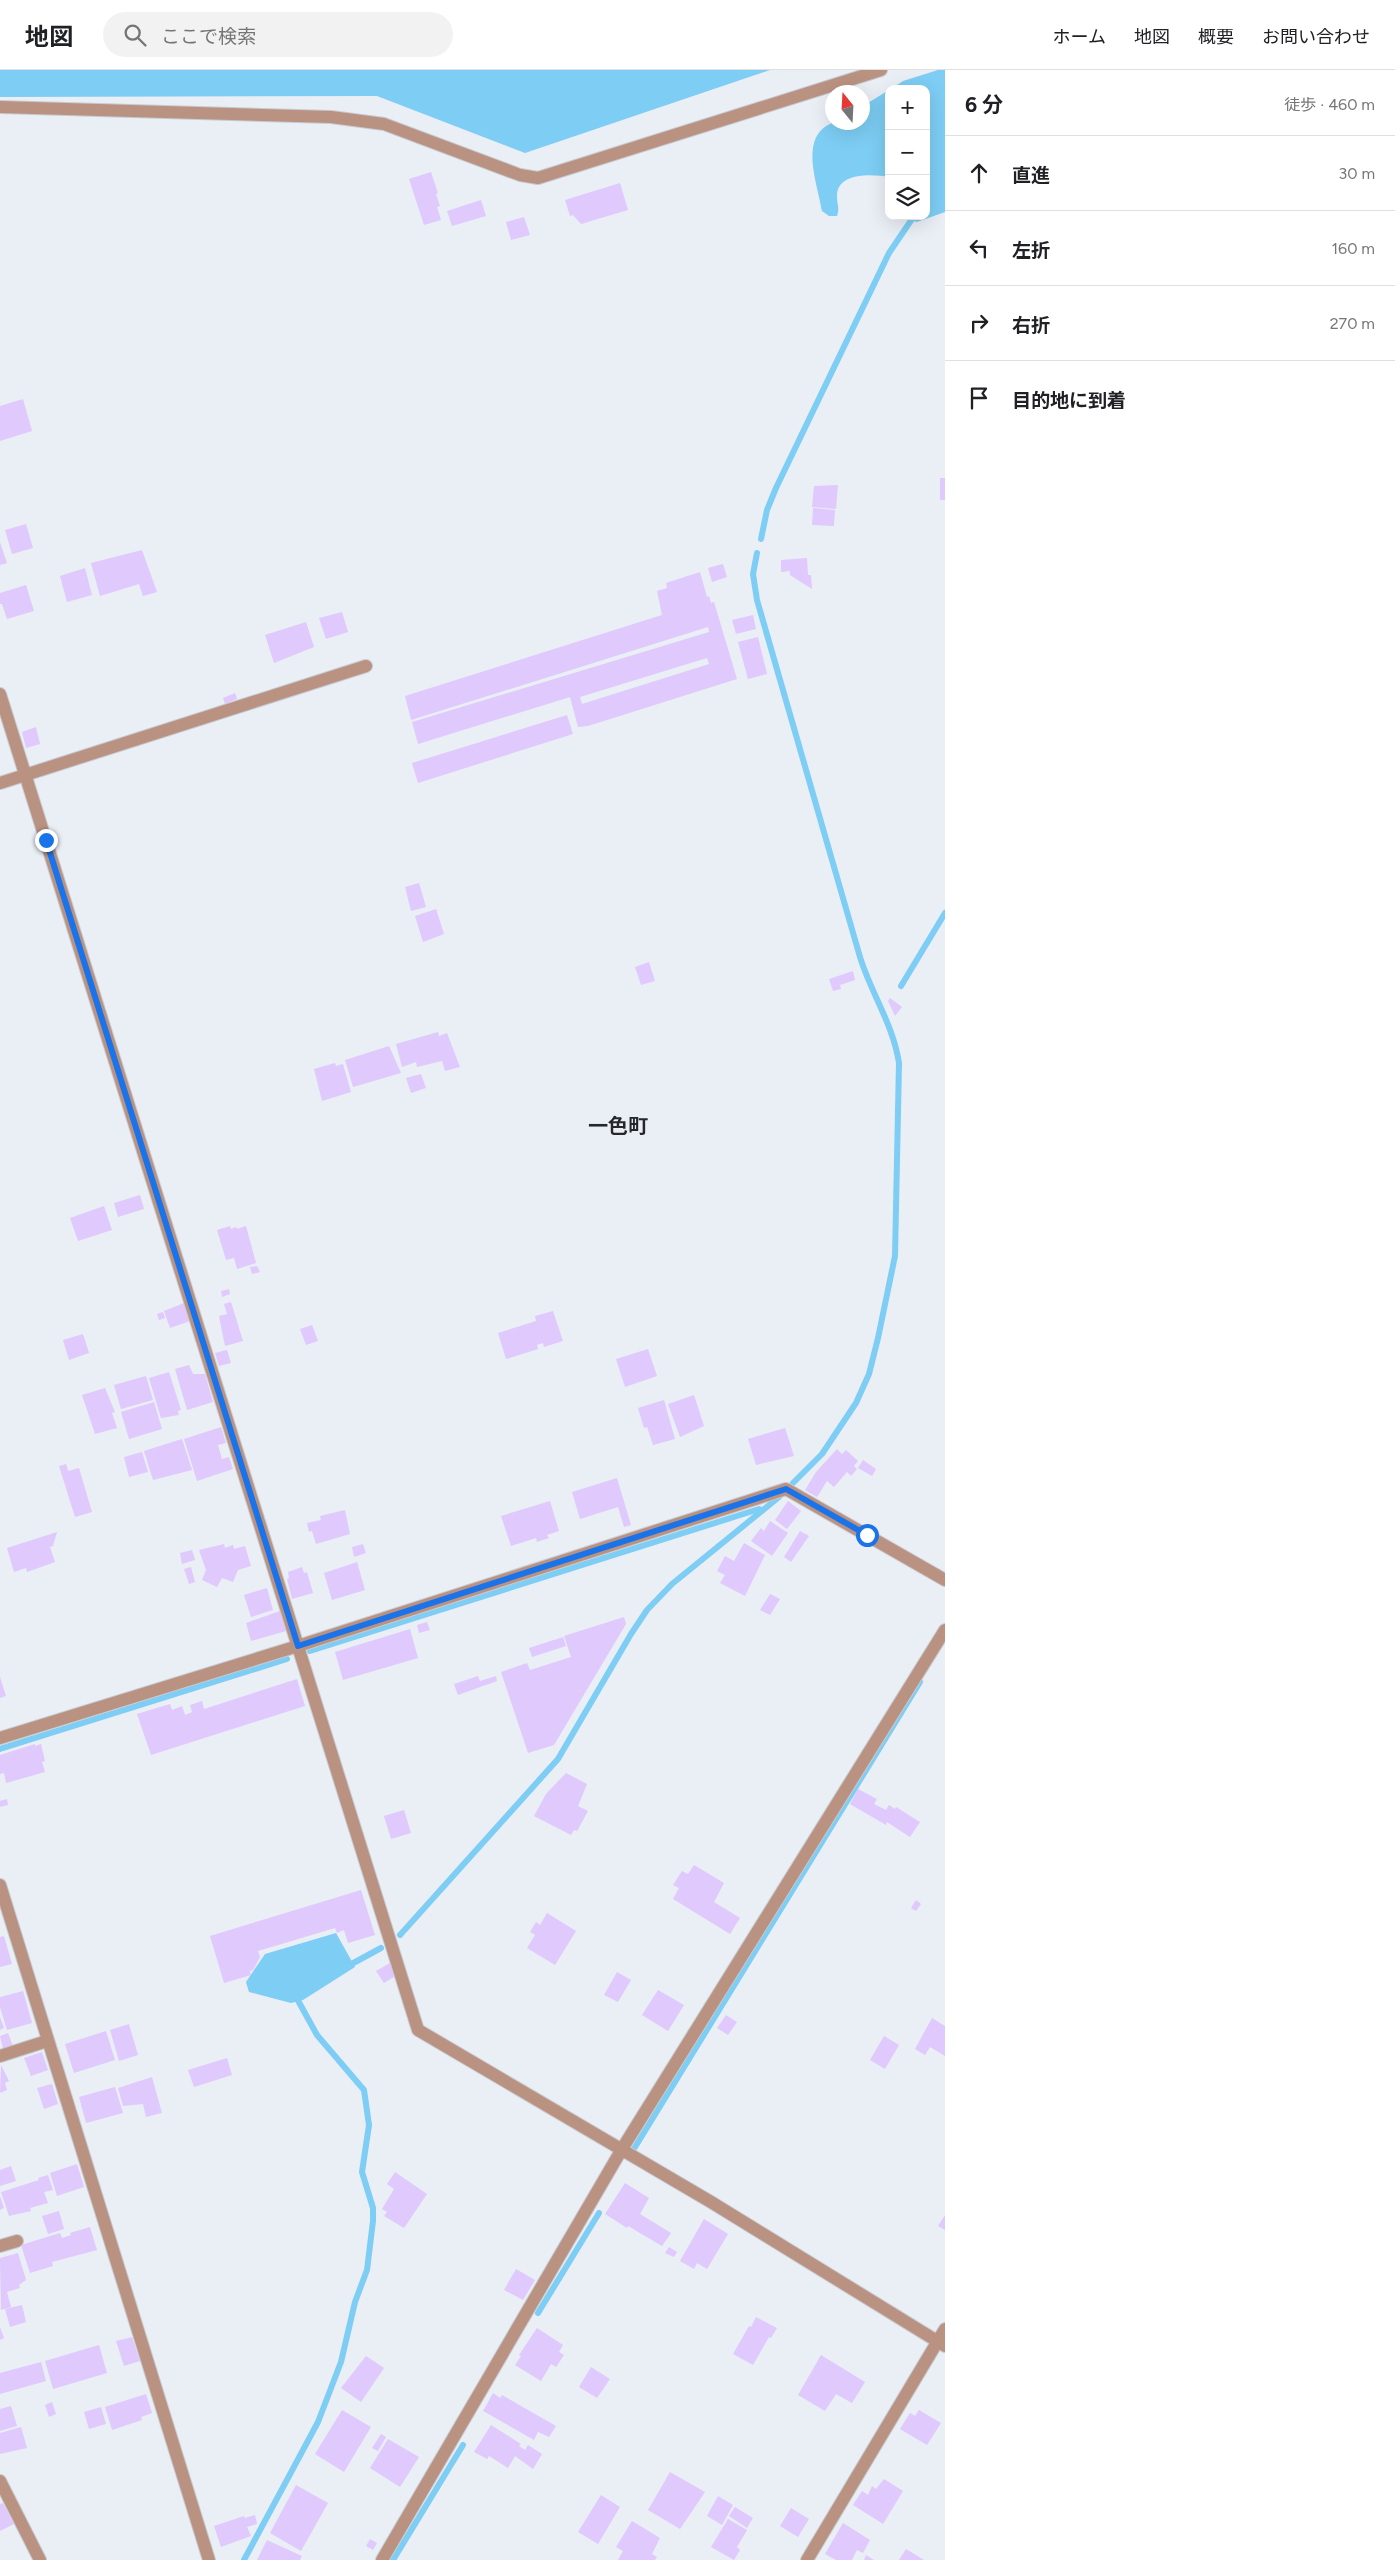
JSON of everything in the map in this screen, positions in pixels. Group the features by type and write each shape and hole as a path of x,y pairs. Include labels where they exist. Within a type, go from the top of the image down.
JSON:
{"street":[{"path":"0,107 340,118 384,124 520,175 538,178 881,70"},
{"path":"0,783 366,666"},
{"path":"0,694 418,2030 712,2202 941,2344"},
{"path":"0,1738 298,1646 786,1489 945,1580"},
{"path":"382,2560 622,2149 945,1630"},
{"path":"0,1885 209,2560"},
{"path":"0,2056 47,2041"},
{"path":"0,2246 17,2241"},
{"path":"807,2560 941,2344 945,2329"},
{"path":"0,2480 40,2560"}],"water":[{"path":"0,70 770,70 525,153 377,96 0,97"},
{"path":"938,70 945,70 945,212 930,217 930,85 897,85 903,81"},
{"path":"885,92 885,176 856,176 842,183 838,189 837,216 829,216 822,211 814,175 813,150 816,139 825,128 825,130 870,130 870,102"},
{"path":"336,1933 355,1967 303,2000 291,2003 249,1992 246,1982 265,1954"}],"building":[{"path":"431,172 438,193 436,194 440,206 437,207 441,220 424,225 409,179"},
{"path":"620,183 628,210 581,224 573,215 570,216 565,200"},
{"path":"481,200 486,216 452,226 447,211"},
{"path":"524,217 530,235 511,240 506,222"},
{"path":"23,399 32,431 0,441 0,406"},
{"path":"940,478 945,478 945,500 940,500"},
{"path":"838,485 836,509 812,507 814,486"},
{"path":"813,508 835,510 834,526 812,525"},
{"path":"26,524 33,548 12,554 5,530"},
{"path":"0,542 7,563 0,565"},
{"path":"142,550 157,592 143,596 139,584 100,596 91,563"},
{"path":"807,558 808,575 811,575 812,589 790,575 790,571 781,572 781,560"},
{"path":"723,564 727,577 712,582 708,568"},
{"path":"85,568 92,595 67,602 60,576"},
{"path":"700,572 707,597 709,596 711,603 714,602 737,679 588,726 578,727 570,697 418,744 412,722 709,632 708,627 411,720 405,696 662,615 657,591 667,588 666,583","holes":["707,658 709,664 582,704 580,697"]},
{"path":"26,585 34,611 7,619 2,604 0,604 0,593"},
{"path":"342,612 348,632 326,639 319,618"},
{"path":"753,615 756,629 736,634 732,620"},
{"path":"306,622 314,647 274,663 265,635"},
{"path":"758,637 767,674 748,679 738,642"},
{"path":"235,693 237,699 225,704 223,698"},
{"path":"567,715 573,734 418,783 412,763"},
{"path":"36,727 40,744 26,748 22,732"},
{"path":"419,883 426,907 411,911 405,887"},
{"path":"436,909 444,934 423,942 415,916"},
{"path":"649,962 655,981 641,985 635,967"},
{"path":"853,971 855,980 840,985 841,989 833,991 829,979"},
{"path":"890,998 902,1007 895,1016 888,1001"},
{"path":"438,1032 439,1036 447,1033 460,1067 445,1071 442,1061 417,1067 416,1062 402,1067 396,1044"},
{"path":"389,1046 401,1073 353,1087 345,1060"},
{"path":"335,1063 336,1066 343,1064 351,1092 322,1101 314,1069"},
{"path":"421,1074 426,1088 411,1093 406,1078"},
{"path":"140,1195 144,1209 118,1217 114,1203"},
{"path":"104,1206 112,1230 78,1241 70,1218"},
{"path":"230,1226 231,1229 236,1227 237,1229 246,1226 256,1263 237,1269 234,1258 226,1260 217,1230"},
{"path":"257,1266 260,1272 252,1274 250,1267"},
{"path":"229,1289 230,1294 222,1297 221,1291"},
{"path":"231,1302 243,1341 225,1346 219,1316 227,1314 224,1304"},
{"path":"184,1303 190,1321 170,1328 164,1311"},
{"path":"553,1311 563,1341 544,1347 543,1343 537,1345 538,1349 506,1359 498,1333 536,1321 535,1316"},
{"path":"163,1312 165,1318 159,1320 157,1314"},
{"path":"312,1325 318,1341 306,1345 300,1329"},
{"path":"83,1334 89,1353 69,1360 63,1340"},
{"path":"648,1349 657,1376 625,1387 616,1359"},
{"path":"227,1350 231,1363 219,1366 215,1353"},
{"path":"189,1365 193,1374 205,1374 213,1402 187,1410 175,1369"},
{"path":"169,1372 181,1410 178,1411 179,1415 161,1418 149,1378"},
{"path":"146,1376 153,1400 121,1409 114,1385"},
{"path":"105,1388 115,1412 112,1413 117,1428 95,1434 82,1395"},
{"path":"694,1395 704,1426 680,1437 668,1404"},
{"path":"664,1400 675,1439 653,1445 647,1427 644,1428 638,1408"},
{"path":"154,1402 162,1429 129,1439 121,1412"},
{"path":"221,1427 226,1443 218,1445 222,1459 229,1457 233,1469 197,1481 184,1439"},
{"path":"785,1428 794,1456 756,1465 748,1439"},
{"path":"182,1439 192,1470 153,1480 144,1451"},
{"path":"837,1449 842,1454 846,1450 858,1461 854,1466 857,1469 851,1476 847,1472 834,1487 827,1481 817,1497 805,1490 816,1472"},
{"path":"142,1452 148,1472 129,1477 124,1457"},
{"path":"863,1460 876,1469 872,1476 858,1468"},
{"path":"66,1464 68,1471 79,1468 92,1512 75,1517 59,1466"},
{"path":"617,1478 631,1525 624,1527 618,1507 580,1519 572,1492"},
{"path":"550,1501 559,1531 547,1535 549,1538 537,1542 536,1538 511,1546 501,1516"},
{"path":"788,1501 801,1511 787,1529 775,1520"},
{"path":"345,1510 350,1534 316,1544 312,1531 309,1532 307,1523 321,1520 320,1516"},
{"path":"770,1521 788,1533 772,1556 751,1541 761,1528 764,1531"},
{"path":"800,1531 809,1536 791,1562 784,1557"},
{"path":"57,1532 53,1546 50,1547 55,1562 27,1572 26,1568 14,1572 7,1548"},
{"path":"744,1543 765,1555 745,1596 720,1583 725,1575 717,1571 725,1556 734,1561"},
{"path":"224,1544 225,1548 233,1545 234,1549 245,1546 251,1566 238,1570 233,1582 222,1578 217,1587 202,1580 206,1570 199,1550"},
{"path":"363,1544 366,1553 354,1557 352,1547"},
{"path":"192,1550 195,1560 182,1564 180,1553"},
{"path":"357,1562 365,1590 332,1600 324,1573"},
{"path":"191,1567 195,1582 189,1584 184,1569"},
{"path":"302,1567 304,1573 307,1572 313,1593 292,1599 287,1579 289,1578 288,1572"},
{"path":"267,1588 273,1610 251,1617 244,1595"},
{"path":"770,1594 780,1599 770,1615 760,1610"},
{"path":"280,1611 286,1631 251,1641 246,1623"},
{"path":"624,1617 626,1624 554,1745 528,1753 501,1672 527,1663 530,1670 571,1657 564,1636"},
{"path":"427,1622 430,1630 419,1633 417,1625"},
{"path":"410,1629 418,1658 343,1680 335,1652"},
{"path":"563,1637 566,1646 532,1657 529,1648"},
{"path":"478,1676 480,1681 496,1676 497,1681 458,1695 454,1684"},
{"path":"0,1677 6,1696 0,1698"},
{"path":"297,1679 305,1706 151,1755 137,1714 170,1704 172,1710 182,1706 185,1715 192,1712 190,1705 202,1701 204,1709"},
{"path":"35,1744 35,1746 41,1744 45,1761 42,1762 45,1772 6,1783 4,1773 0,1774 0,1755"},
{"path":"566,1773 587,1784 578,1806 588,1811 577,1831 574,1830 571,1835 534,1816 546,1794"},
{"path":"858,1789 877,1799 874,1804 886,1810 889,1805 895,1809 896,1807 920,1822 910,1837 887,1822 886,1825 850,1804"},
{"path":"7,1799 8,1805 0,1807 0,1801"},
{"path":"404,1810 411,1833 391,1839 384,1816"},
{"path":"694,1865 724,1883 714,1902 740,1918 730,1934 673,1899 679,1888 673,1885 682,1871 688,1874"},
{"path":"361,1890 375,1935 348,1943 344,1930 337,1933 335,1928 258,1951 260,1957 253,1970 250,1971 251,1975 224,1983 210,1936"},
{"path":"916,1900 921,1904 916,1911 911,1908"},
{"path":"547,1913 576,1931 555,1965 527,1948 535,1935 530,1932 536,1922 540,1925"},
{"path":"4,1936 12,1964 0,1967 0,1937"},
{"path":"390,1963 397,1975 384,1983 376,1971"},
{"path":"617,1972 631,1980 618,2002 604,1995"},
{"path":"658,1990 684,2005 668,2031 642,2015"},
{"path":"23,1991 32,2023 7,2030 0,2007 0,1997"},
{"path":"726,2015 737,2022 728,2035 717,2028"},
{"path":"0,2017 4,2028 0,2030"},
{"path":"932,2018 945,2026 945,2056 930,2047 925,2055 915,2049"},
{"path":"129,2024 138,2055 119,2061 110,2030"},
{"path":"106,2031 115,2060 74,2073 65,2044"},
{"path":"8,2033 13,2046 3,2049 0,2036"},
{"path":"884,2036 899,2045 885,2069 870,2060"},
{"path":"42,2052 48,2070 31,2076 24,2058"},
{"path":"227,2058 232,2075 194,2087 188,2070"},
{"path":"1,2065 9,2081 5,2083 7,2090 0,2093"},
{"path":"152,2077 162,2113 146,2117 143,2104 123,2106 118,2088"},
{"path":"52,2084 58,2104 44,2109 37,2088"},
{"path":"115,2087 123,2113 86,2123 79,2097"},
{"path":"77,2164 84,2187 57,2196 50,2173"},
{"path":"11,2166 16,2181 0,2186 0,2170"},
{"path":"395,2172 427,2194 404,2228 384,2216 387,2212 382,2209 394,2189 387,2184"},
{"path":"48,2175 53,2190 44,2192 48,2203 30,2208 31,2211 9,2216 1,2192 39,2180 38,2178"},
{"path":"625,2183 649,2198 640,2214 671,2233 662,2246 605,2214"},
{"path":"0,2196 4,2208 0,2210"},
{"path":"59,2211 64,2229 48,2234 42,2216"},
{"path":"945,2215 945,2230 938,2226"},
{"path":"704,2219 728,2234 707,2269 697,2263 694,2269 680,2261"},
{"path":"90,2227 97,2250 52,2262 53,2266 30,2273 21,2245 60,2233 62,2238 71,2235 70,2233"},
{"path":"669,2247 677,2252 674,2257 665,2253"},
{"path":"18,2253 26,2280 19,2285 20,2288 7,2292 11,2307 1,2310 0,2258"},
{"path":"516,2269 535,2280 523,2300 504,2290"},
{"path":"22,2305 26,2322 10,2327 5,2309"},
{"path":"756,2317 777,2328 771,2338 769,2337 753,2365 733,2354"},
{"path":"0,2327 4,2338 0,2340"},
{"path":"537,2328 563,2345 559,2352 564,2355 556,2367 551,2364 541,2381 515,2365 521,2356 519,2355"},
{"path":"132,2337 140,2361 124,2366 116,2341"},
{"path":"99,2345 107,2373 53,2389 45,2361"},
{"path":"821,2355 865,2382 852,2403 836,2394 825,2411 798,2395"},
{"path":"366,2356 384,2368 361,2402 341,2388"},
{"path":"41,2362 46,2381 0,2394 0,2373"},
{"path":"591,2367 610,2379 597,2398 579,2387"},
{"path":"493,2393 500,2398 502,2395 556,2426 549,2437 538,2432 534,2440 483,2411"},
{"path":"146,2394 152,2413 141,2417 142,2420 112,2430 105,2407"},
{"path":"52,2402 56,2414 49,2417 45,2405"},
{"path":"11,2406 17,2426 0,2431 0,2409"},
{"path":"101,2407 106,2424 89,2429 84,2412"},
{"path":"342,2410 371,2427 344,2472 315,2454"},
{"path":"919,2410 941,2423 927,2445 900,2429 910,2413 915,2416"},
{"path":"491,2425 521,2444 519,2446 525,2450 528,2445 542,2454 533,2469 515,2456 508,2468 489,2456 487,2459 474,2452"},
{"path":"21,2427 27,2448 0,2454 0,2433"},
{"path":"381,2434 386,2437 378,2451 372,2448"},
{"path":"388,2439 419,2457 400,2487 370,2468"},
{"path":"670,2472 705,2492 680,2529 648,2510"},
{"path":"884,2479 903,2491 883,2524 853,2505 862,2491 868,2495 872,2486 876,2489"},
{"path":"296,2485 328,2503 301,2551 270,2533"},
{"path":"601,2495 620,2507 598,2544 578,2532"},
{"path":"718,2496 733,2505 722,2525 707,2516"},
{"path":"3,2503 14,2524 0,2531 0,2504"},
{"path":"735,2507 753,2518 747,2528 729,2516"},
{"path":"791,2508 809,2519 798,2537 780,2526"},
{"path":"255,2515 257,2524 247,2527 251,2536 221,2547 214,2526 244,2516 245,2518"},
{"path":"728,2519 747,2530 737,2547 740,2550 734,2560 711,2547"},
{"path":"632,2521 660,2538 652,2554 657,2557 655,2560 618,2560 623,2551 616,2547"},
{"path":"843,2523 870,2540 863,2553 857,2550 852,2560 836,2560 825,2554"},
{"path":"370,2539 377,2543 373,2550 366,2546"},
{"path":"267,2540 302,2556 300,2560 257,2560"},
{"path":"906,2549 924,2560 899,2560"},
{"path":"866,2555 874,2560 864,2560"}],"waterway":[{"path":"761,539 767,510 776,488 889,253 911,220"},
{"path":"757,553 753,574 757,600 860,957 892,1035 899,1063 895,1256 869,1374 856,1403 822,1454 793,1483"},
{"path":"901,986 945,913"},
{"path":"400,1935 558,1759 647,1610 672,1584 779,1497"},
{"path":"310,1651 759,1509"},
{"path":"0,1749 287,1659"},
{"path":"632,2152 920,1682"},
{"path":"346,1967 381,1948"},
{"path":"244,2560 318,2422 341,2362 355,2302 367,2270 373,2221 373,2208 362,2172 369,2125 364,2090 317,2035 295,1995"},
{"path":"538,2313 599,2213"},
{"path":"393,2560 463,2445"}],"district":[{"name":"一色町","path":"618,1126"}],"route":[{"path":"46,840 298,1646 642,1537 786,1489 867,1535"}]}
